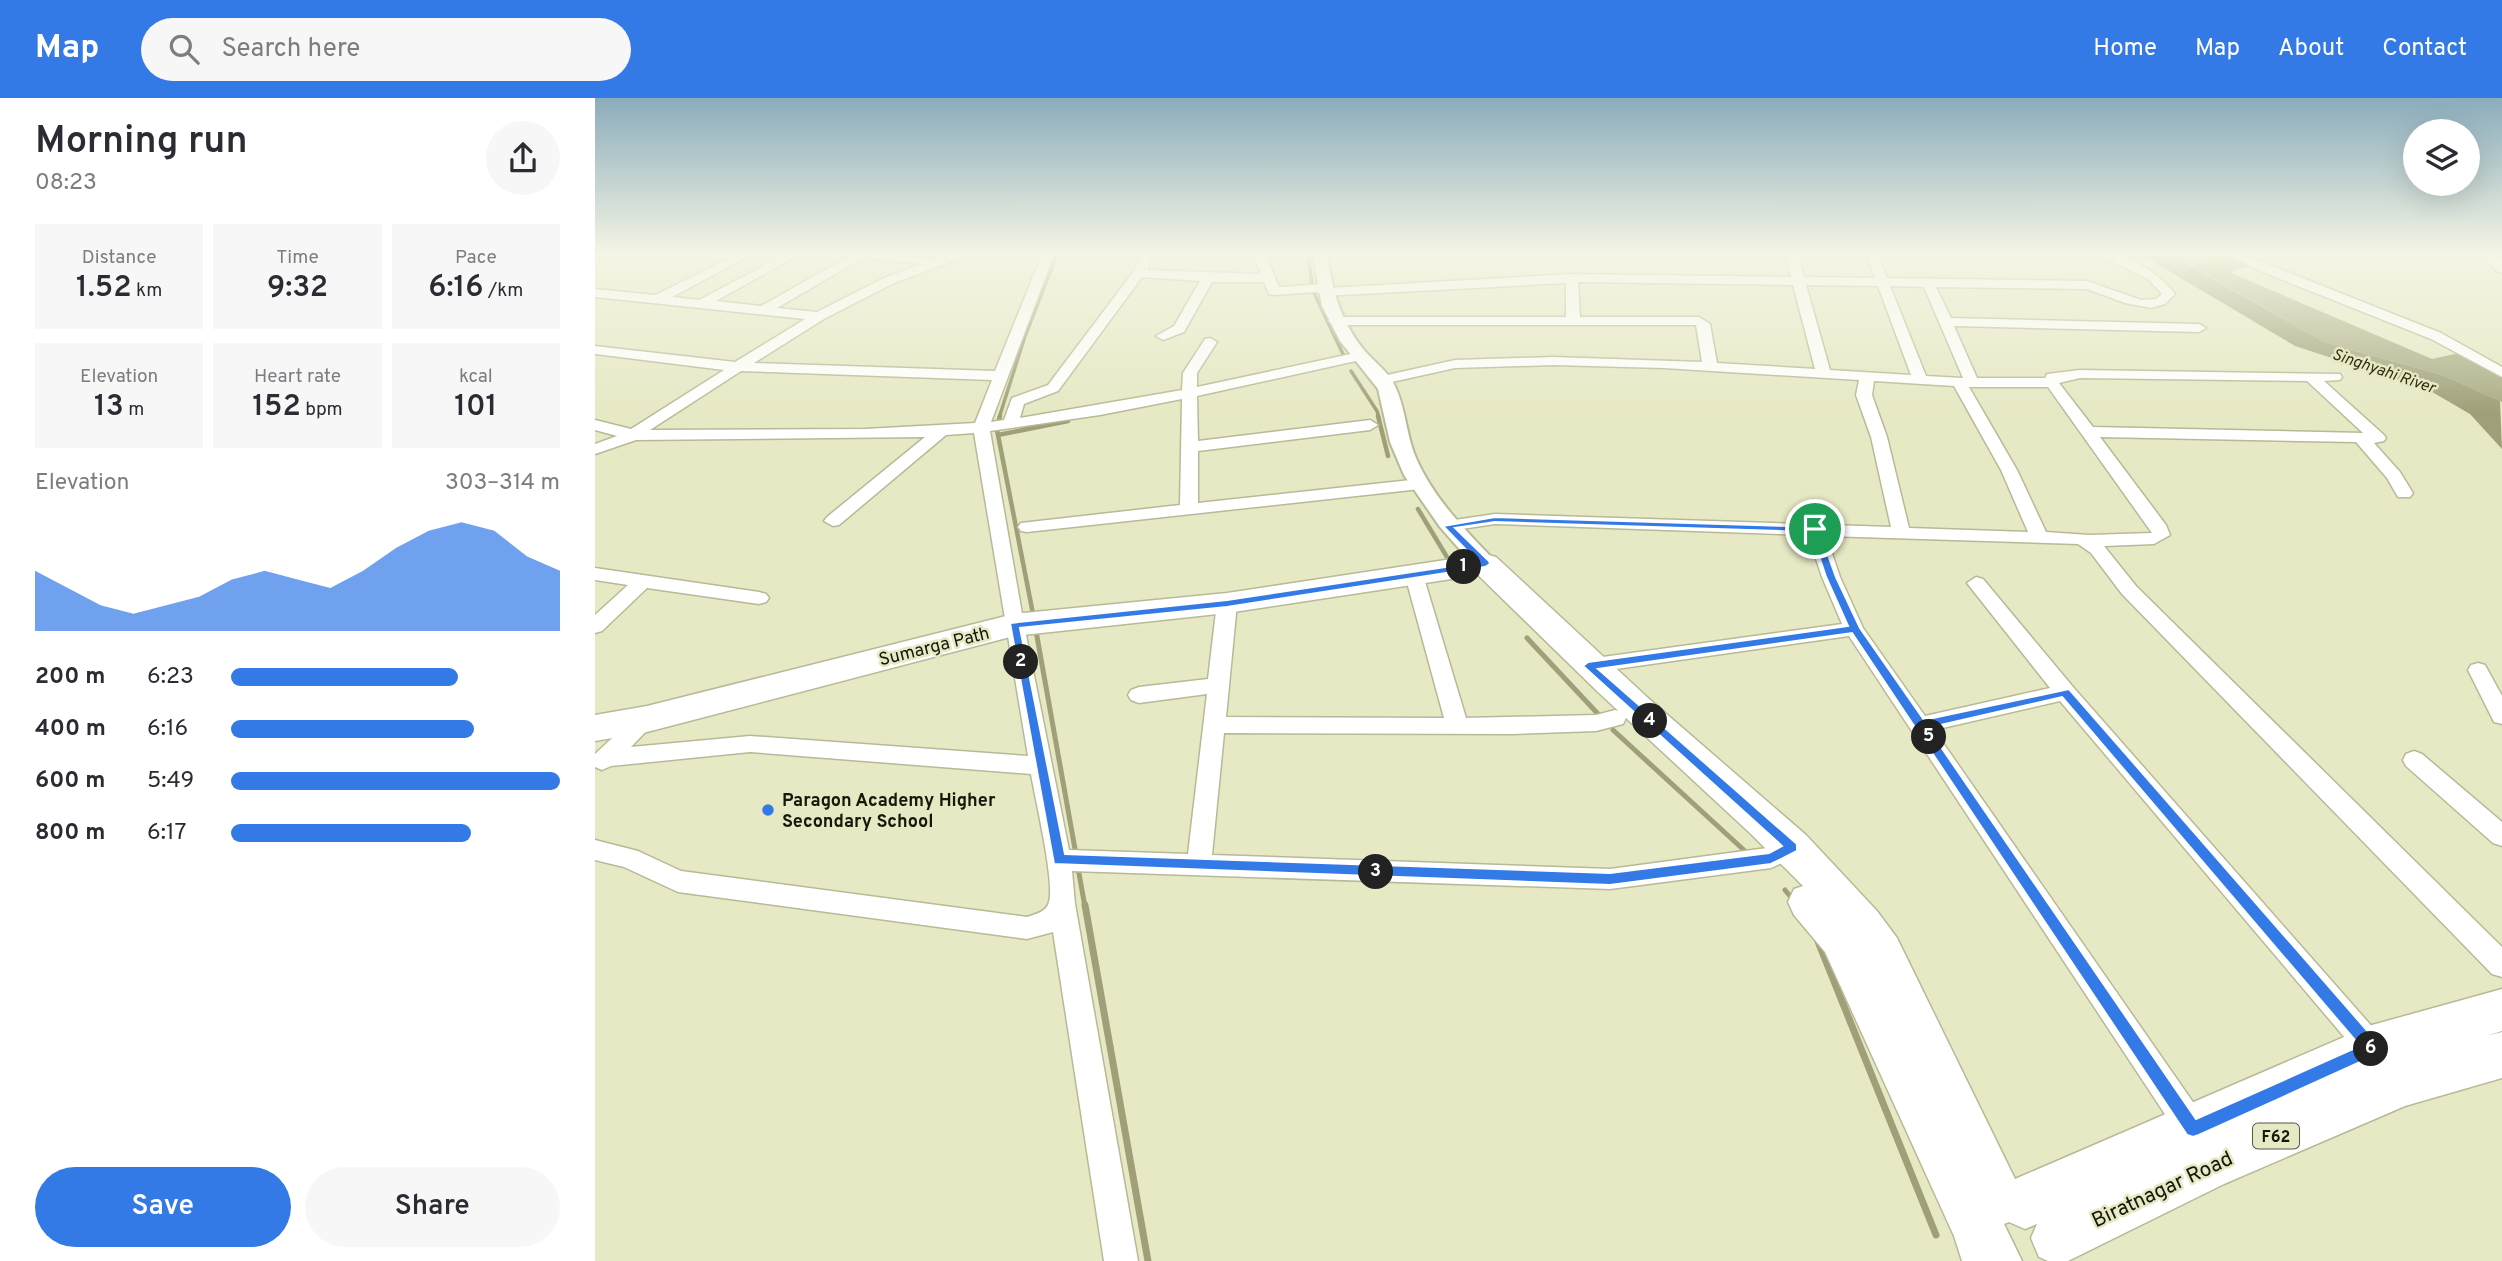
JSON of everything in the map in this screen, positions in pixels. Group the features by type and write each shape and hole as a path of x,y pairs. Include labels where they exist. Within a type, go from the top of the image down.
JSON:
{"main road":[{"name":"Sumarga Path","path":"598,751 647,719 1014,625 1227,603 1474,565"},
{"path":"1474,565 1588,666 1781,853 1841,939 2019,1232"},
{"path":"1474,565 1615,718 1781,853"},
{"name":"F62","path":"2019,1232 2193,1129 2372,1048 2502,1010"},
{"name":"Biratnagar Road","path":"2019,1232 2206,1166 2401,1083 2502,1055"}],"street":[{"path":"725,306 819,316"},
{"path":"764,310 770,306"},
{"path":"595,449 634,435 647,424 838,306"},
{"path":"1027,306 981,427 1014,625 1059,860 1062,904 1121,1261"},
{"path":"1010,425 1017,401 1053,388 1112,306"},
{"path":"1163,336 1179,329 1192,306"},
{"path":"1329,306 1335,321 1360,356 1383,380 1396,412 1400,443 1420,484 1474,565"},
{"path":"1573,306 1573,321"},
{"path":"1806,306 1824,375"},
{"path":"1892,306 1920,380"},
{"path":"1940,306 1965,382 2039,536"},
{"path":"2367,306 2467,351 2502,373"},
{"path":"1335,321 1701,322 1710,367"},
{"path":"1947,322 2199,328"},
{"path":"1189,510 1190,373 1210,342"},
{"path":"595,349 738,368 1000,376"},
{"path":"595,425 634,435 941,431 1010,425 1190,394 1360,356"},
{"path":"1383,380 1437,366 1592,361 1920,380 2052,383"},
{"path":"1448,526 1495,519 2074,537 2086,541 2154,539 2161,535 2161,529 2052,383 2052,377 2080,374 2335,377"},
{"path":"1867,377 1864,395 1879,437 1901,532"},
{"path":"2090,432 2378,438 2312,378"},
{"path":"1190,447 1370,425"},
{"path":"833,521 941,431"},
{"path":"2361,438 2394,476 2404,493"},
{"path":"1027,527 1420,484"},
{"path":"1815,529 1831,577 1854,629 2193,1129"},
{"path":"2086,541 2158,620 2502,965"},
{"path":"595,573 759,598"},
{"path":"1414,575 1457,726"},
{"path":"595,626 643,580"},
{"path":"1976,583 2064,692 2372,1048"},
{"path":"1199,863 1227,603"},
{"path":"1588,666 1854,629"},
{"path":"2478,670 2502,716"},
{"path":"1139,695 1218,685"},
{"path":"1921,725 2064,692"},
{"path":"1214,725 1457,726 1596,723 1615,718"},
{"path":"598,751 750,744 1041,766"},
{"path":"2414,760 2502,836"},
{"path":"595,850 629,858 678,881 1027,928 1049,922 1062,904"},
{"path":"1059,860 1610,879 1781,853"}],"shaded area":[{"path":"2262,306 2309,306 2432,359 2468,351 2502,373 2502,402 2442,375 2324,342"}],"water":[{"name":"Singhyahi River","path":"2228,306 2261,306 2324,342 2442,375 2500,401 2502,449 2470,414 2427,389 2295,346"}],"waterway":[{"path":"999,418 1037,306"},
{"path":"1320,306 1343,354"},
{"path":"1351,371 1379,418"},
{"path":"998,423 1000,416"},
{"path":"1378,416 1388,456"},
{"path":"998,435 1068,421"},
{"path":"997,430 1034,619"},
{"path":"1418,509 1450,562"},
{"path":"1036,631 1075,849"},
{"path":"1527,638 1599,715"},
{"path":"1613,730 1746,852"},
{"path":"1078,868 1085,907"},
{"path":"1785,890 1794,901"},
{"path":"1085,905 1148,1261"},
{"path":"1817,939 1936,1235"}],"place":[{"name":"Paragon Academy Higher Secondary School","path":"768,810"}],"route":[{"path":"1815,529 1672,527 1495,519 1448,526 1485,564 1227,603 1014,625 1059,860 1610,879 1771,858 1792,847 1588,666 1854,629 2193,1129 2372,1048 2064,692 1921,725 1854,629 1831,577 1815,529"}]}
